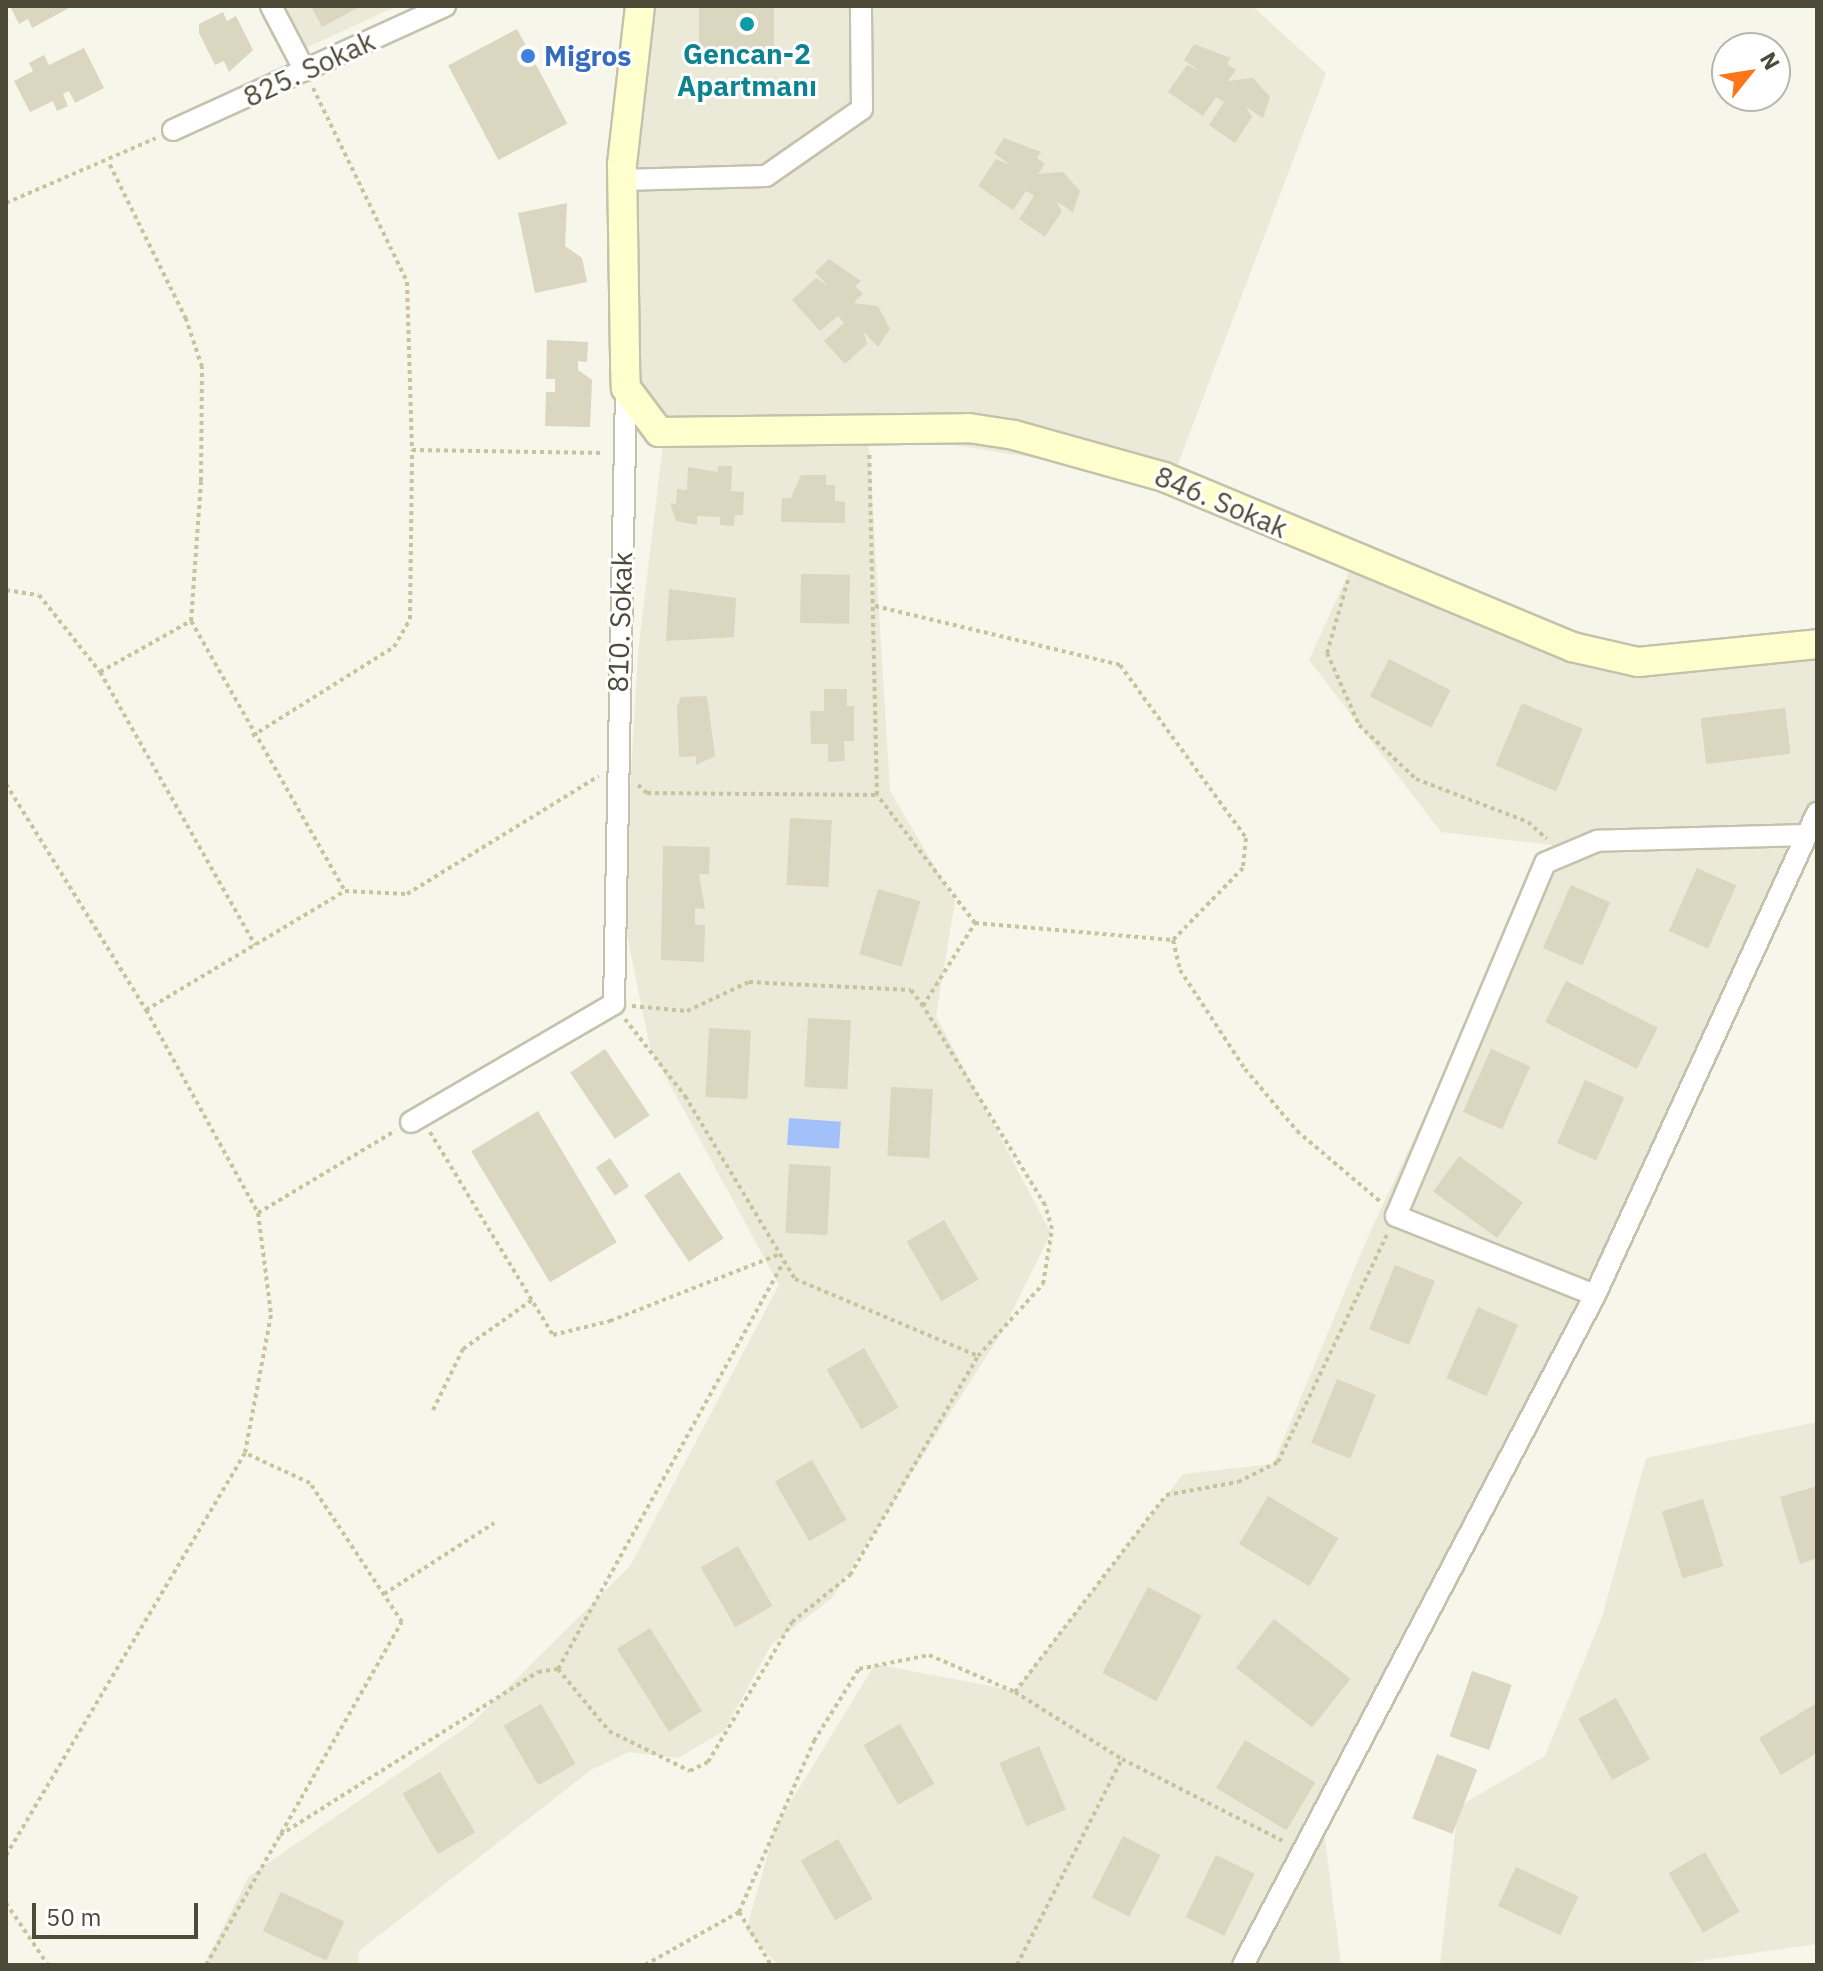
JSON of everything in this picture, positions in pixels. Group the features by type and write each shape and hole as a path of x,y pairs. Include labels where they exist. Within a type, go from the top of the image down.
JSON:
{"street":[{"path":"271,6 305,71"},
{"name":"825. Sokak","path":"173,130 445,6"},
{"name":"810. Sokak","path":"614,1004 615,766 626,388 622,180 640,6"},
{"path":"622,180 766,176 862,109 861,6"},
{"name":"846. Sokak","path":"626,388 659,432 969,428 1104,454 1558,642 1638,662 1817,644"},
{"path":"1243,1965 1595,1295 1817,813"},
{"path":"1595,1295 1396,1216 1545,863 1597,841 1807,835"},
{"path":"415,1119 614,1004"}],"path":[{"path":"252,736 394,647 410,619 412,450 407,282 305,71"},
{"path":"6,203 173,130"},
{"path":"108,161 186,319 202,367 191,621 252,736 345,891"},
{"path":"868,430 875,606 877,795 975,923 1173,940"},
{"path":"412,450 625,453"},
{"path":"1355,559 1327,653 1359,725 1416,779 1528,822 1565,855"},
{"path":"6,590 39,595 100,672 255,945"},
{"path":"875,606 1120,665 1246,838 1243,868 1173,940"},
{"path":"100,672 191,621"},
{"path":"146,1010 345,891 407,894 615,766 647,793 877,795"},
{"path":"6,784 146,1010 258,1213 271,1315 245,1453 6,1856"},
{"path":"923,1006 975,923"},
{"path":"1015,1692 1166,1495 1238,1482 1278,1462 1396,1216 1297,1131 1245,1069 1180,970 1173,940"},
{"path":"558,1669 609,1731 690,1771 708,1762 792,1622 850,1575 978,1356 1043,1284 1052,1229 1045,1205 911,990 749,982 687,1011 614,1004"},
{"path":"614,1004 685,1096 795,1279 978,1356"},
{"path":"258,1213 415,1119 553,1335 610,1321 780,1254"},
{"path":"558,1669 784,1262"},
{"path":"433,1410 463,1349 532,1300"},
{"path":"206,1965 402,1622 310,1483 245,1453"},
{"path":"384,1594 494,1523"},
{"path":"645,1965 739,1912 814,1741 859,1669 929,1655 1015,1692 1122,1759 1301,1850"},
{"path":"278,1837 538,1672 558,1669"},
{"path":"1017,1965 1122,1759"},
{"path":"6,1903 48,1965"},
{"path":"739,1912 771,1965"}],"shaded area":[{"path":"285,6 397,6 306,48"},
{"path":"640,6 1252,6 1326,73 1172,480 868,431 890,791 955,901 936,1016 1051,1233 1002,1332 832,1598 771,1645 724,1731 678,1758 629,1752 591,1770 359,1951 358,1965 204,1965 249,1876 471,1724 630,1566 779,1285 650,1048 623,915 638,652 663,444 626,388"},
{"path":"1355,559 1638,662 1817,642 1817,796 1640,1181 1322,1815 1341,1965 778,1965 746,1930 776,1826 875,1664 1015,1691 1183,1474 1273,1464 1370,1232 1552,845 1441,832 1309,660"},
{"path":"1817,1422 1817,1944 1671,1965 1440,1965 1458,1807 1545,1756 1602,1617 1646,1458"}],"water":[{"path":"789,1118 841,1122 839,1149 787,1145"}],"building":[{"path":"10,6 69,8 32,28 28,19 19,24"},
{"path":"311,6 361,6 322,27"},
{"path":"699,6 774,6 774,52 699,52"},
{"path":"223,12 227,21 236,16 253,50 229,72 224,61 215,65 199,33 199,24"},
{"path":"517,29 567,123 498,160 448,66"},
{"path":"1194,44 1231,58 1227,64 1236,70 1228,81 1253,78 1270,97 1263,118 1246,107 1252,117 1235,143 1209,125 1224,102 1216,97 1203,116 1168,92 1187,65 1200,71 1184,60"},
{"path":"84,48 104,88 75,103 69,91 63,94 68,106 57,111 53,101 30,112 14,81 33,71 29,63 44,55 49,65"},
{"path":"1004,138 1041,152 1037,158 1045,164 1038,174 1063,172 1080,191 1073,212 1056,201 1062,211 1045,237 1019,219 1034,196 1026,191 1013,210 978,186 996,159 1010,165 994,153"},
{"path":"567,203 565,246 582,258 587,282 535,293 518,213"},
{"path":"829,259 861,281 855,286 863,294 853,303 878,306 890,329 878,347 864,332 867,344 845,364 824,341 844,323 838,316 820,331 792,300 816,278 828,286 815,272"},
{"path":"547,340 588,342 587,362 578,361 578,370 592,380 590,427 545,426 546,392 555,392 555,379 546,379"},
{"path":"718,466 732,466 731,491 744,492 743,515 735,515 734,526 720,525 720,517 697,516 697,525 676,521 670,503 676,504 677,489 687,490 688,467 718,472"},
{"path":"801,475 826,475 826,485 835,485 835,501 845,502 845,523 781,522 782,498 791,498"},
{"path":"801,574 850,575 849,624 800,623"},
{"path":"669,589 736,598 734,637 666,641"},
{"path":"1389,659 1450,690 1431,728 1370,696"},
{"path":"824,689 847,689 847,706 854,706 854,741 844,741 845,761 828,762 828,744 811,744 810,711 824,711"},
{"path":"707,696 715,756 696,765 696,756 679,757 677,707 681,697"},
{"path":"1522,703 1583,729 1556,791 1495,766"},
{"path":"1785,708 1791,754 1706,764 1701,718"},
{"path":"790,818 832,820 828,887 786,885"},
{"path":"663,846 710,847 709,874 699,874 705,909 695,908 695,925 705,925 704,962 661,960"},
{"path":"1697,868 1736,885 1708,949 1669,931"},
{"path":"1571,885 1610,902 1582,966 1543,948"},
{"path":"878,889 920,901 902,966 859,954"},
{"path":"1566,981 1658,1028 1637,1069 1545,1022"},
{"path":"808,1018 851,1020 847,1089 804,1087"},
{"path":"709,1028 751,1030 747,1099 705,1097"},
{"path":"605,1049 650,1115 615,1139 570,1072"},
{"path":"1491,1049 1530,1066 1502,1130 1463,1112"},
{"path":"1585,1080 1624,1097 1596,1161 1557,1143"},
{"path":"891,1087 933,1089 929,1158 887,1156"},
{"path":"538,1111 617,1242 550,1282 471,1151"},
{"path":"1459,1156 1523,1202 1497,1238 1433,1192"},
{"path":"610,1158 629,1186 615,1196 596,1168"},
{"path":"789,1164 831,1166 827,1235 785,1233"},
{"path":"679,1172 724,1238 689,1262 644,1195"},
{"path":"944,1220 978,1280 941,1301 907,1242"},
{"path":"1395,1265 1435,1281 1409,1345 1369,1329"},
{"path":"1478,1307 1518,1325 1486,1396 1446,1378"},
{"path":"864,1348 899,1408 861,1429 827,1370"},
{"path":"1337,1379 1376,1395 1350,1459 1311,1443"},
{"path":"812,1460 846,1520 809,1541 775,1482"},
{"path":"1817,1486 1817,1558 1800,1564 1780,1497"},
{"path":"1268,1496 1338,1538 1309,1586 1239,1544"},
{"path":"1703,1499 1723,1566 1682,1579 1662,1512"},
{"path":"738,1546 773,1606 735,1627 701,1568"},
{"path":"1148,1587 1202,1616 1156,1701 1102,1673"},
{"path":"1274,1619 1350,1679 1312,1728 1236,1668"},
{"path":"650,1628 702,1711 669,1732 617,1649"},
{"path":"1472,1671 1512,1685 1489,1750 1450,1736"},
{"path":"1616,1698 1650,1759 1612,1780 1578,1719"},
{"path":"1817,1703 1817,1753 1781,1775 1759,1738"},
{"path":"541,1704 576,1764 538,1785 504,1726"},
{"path":"900,1724 934,1784 898,1805 864,1745"},
{"path":"1245,1740 1315,1782 1286,1830 1216,1788"},
{"path":"1039,1746 1066,1810 1026,1826 999,1763"},
{"path":"1437,1754 1477,1769 1452,1834 1412,1818"},
{"path":"440,1772 475,1833 438,1854 403,1794"},
{"path":"1123,1836 1160,1855 1129,1917 1092,1897"},
{"path":"838,1839 872,1899 835,1920 801,1861"},
{"path":"1705,1852 1740,1912 1703,1933 1669,1873"},
{"path":"1216,1855 1255,1874 1224,1936 1186,1917"},
{"path":"1516,1867 1579,1896 1560,1935 1498,1906"},
{"path":"281,1892 344,1922 326,1961 263,1931"}],"place":[{"name":"Gencan-2 Apartmanı","path":"747,24"},
{"name":"Migros","path":"528,56"}]}
